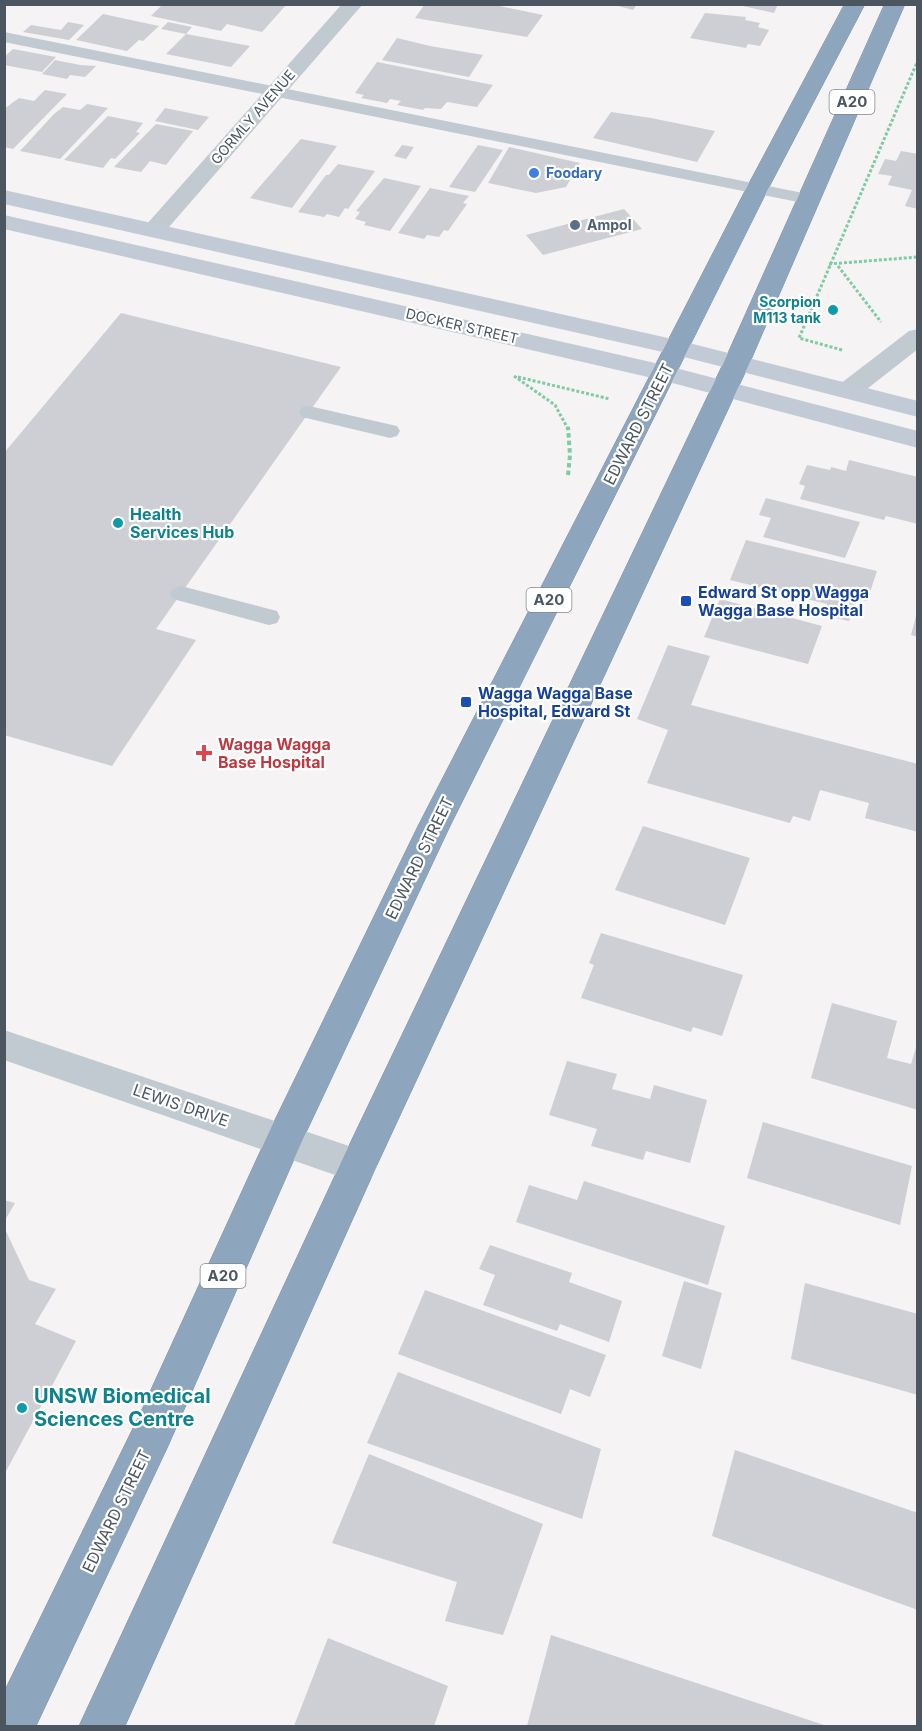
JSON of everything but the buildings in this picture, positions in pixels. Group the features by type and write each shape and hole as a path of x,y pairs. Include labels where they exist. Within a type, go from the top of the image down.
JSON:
{"highway":[{"name":"EDWARD STREET","path":"12,1726 153,1432 284,1140 434,826 758,189 855,4"},
{"name":"A20","path":"102,1726 358,1166 737,362 895,4"}],"main road":[{"name":"DOCKER STREET","path":"4,197 677,348 918,409"},
{"name":"DOCKER STREET","path":"4,222 664,373 918,440"}],"street":[{"name":"GORMLY AVENUE","path":"154,231 353,4"},
{"path":"849,390 909,342"},
{"name":"LEWIS DRIVE","path":"4,1044 358,1166"}],"lane":[{"path":"4,38 808,199"},
{"path":"309,412 390,431"},
{"path":"182,594 269,617"}],"path":[{"path":"799,338 918,60"},
{"path":"830,264 838,266 918,257"},
{"path":"838,266 909,342"},
{"path":"566,485 572,435 561,411 542,393 514,376 610,399"}],"place":[{"name":"Foodary","path":"534,173"},
{"name":"Ampol","path":"575,225"},
{"name":"Scorpion M113 tank","path":"833,310"},
{"name":"Health Services Hub","path":"118,523"},
{"name":"Edward St opp Wagga Wagga Base Hospital","path":"686,601"},
{"name":"Wagga Wagga Base Hospital, Edward St","path":"466,702"},
{"name":"Wagga Wagga Base Hospital","path":"204,753"},
{"name":"UNSW Biomedical Sciences Centre","path":"22,1408"}]}
